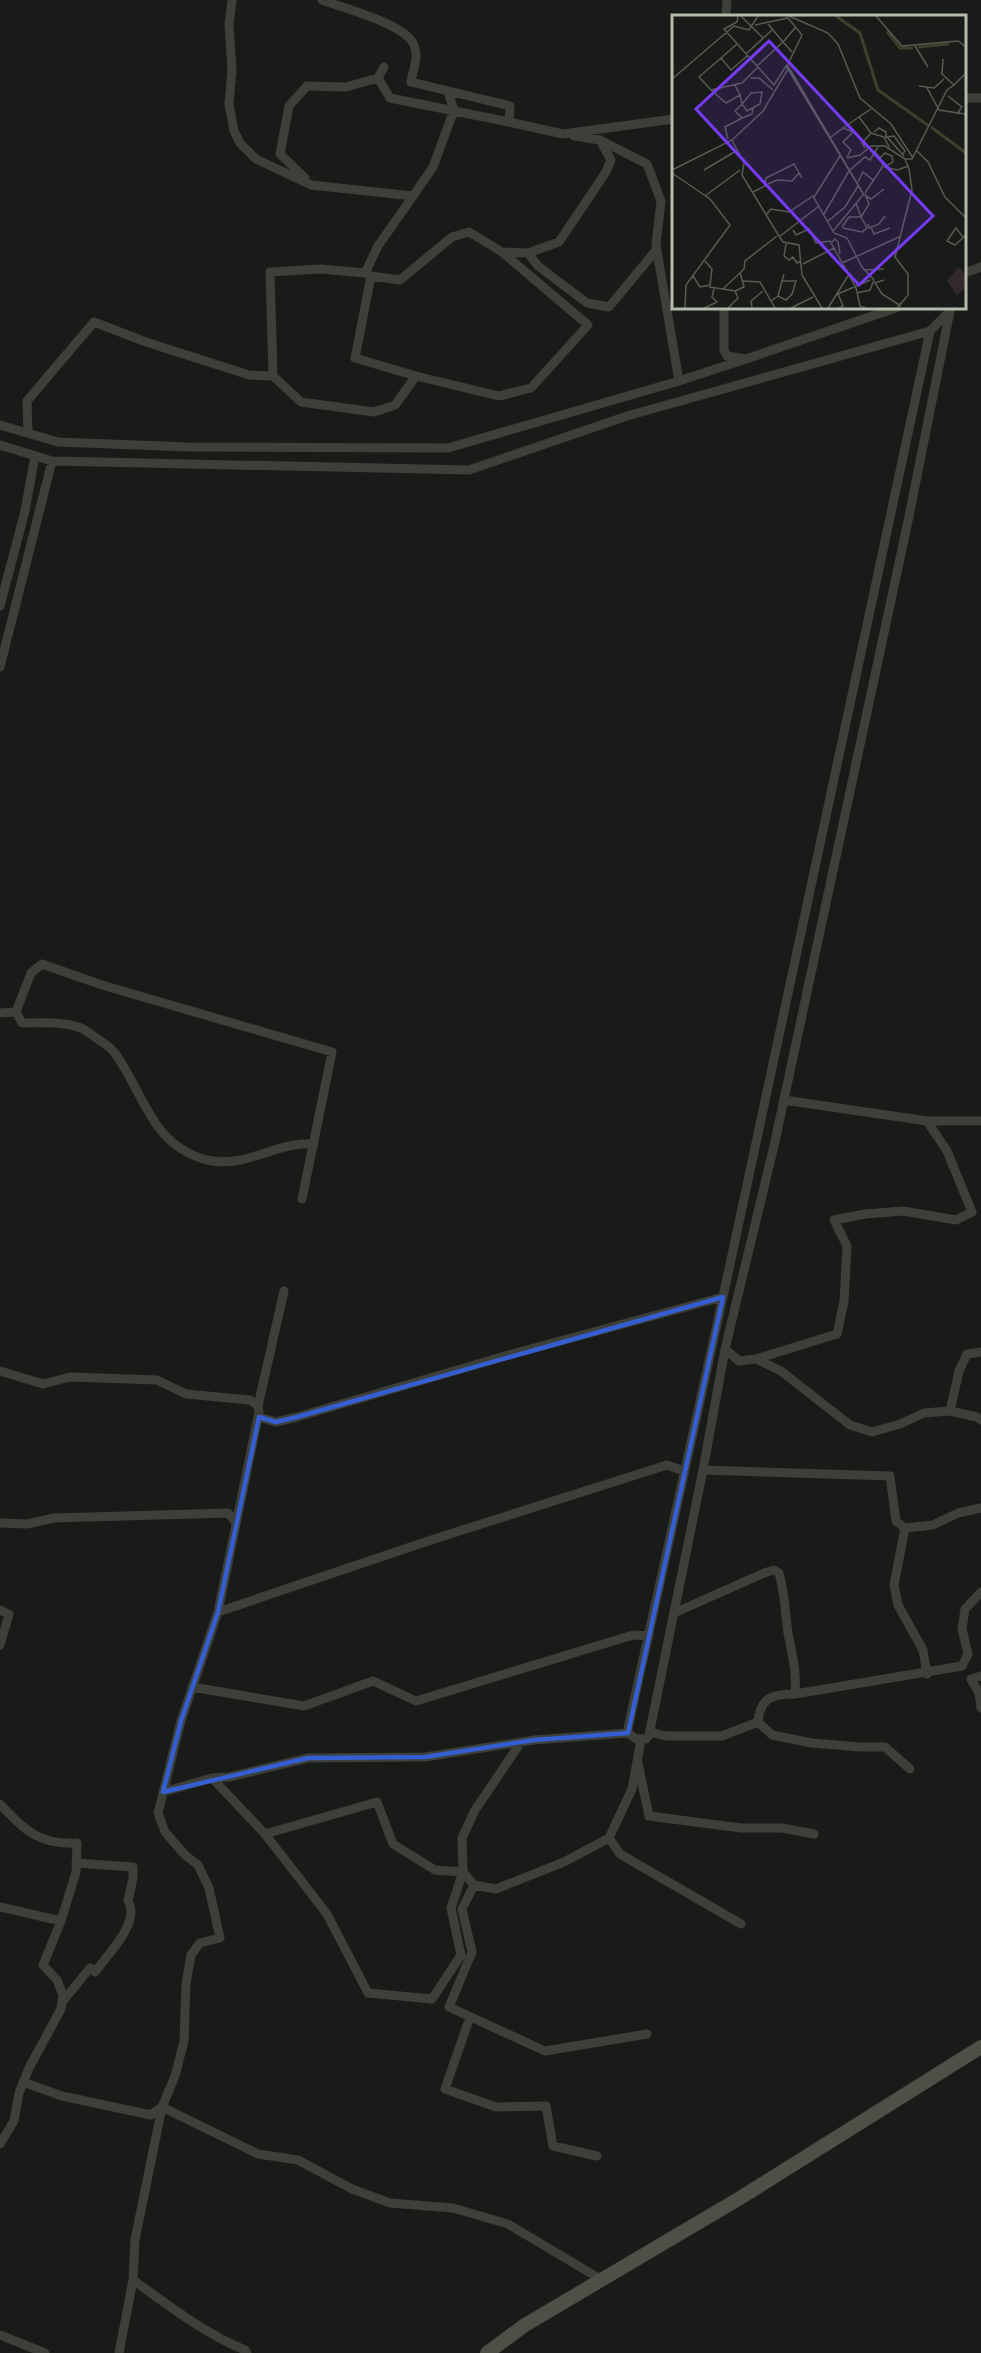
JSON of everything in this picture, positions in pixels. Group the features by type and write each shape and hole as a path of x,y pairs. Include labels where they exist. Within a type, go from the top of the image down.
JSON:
{"street":[{"path":"232,0 229,24 231,69 229,104 234,131 240,143 256,159 311,185 413,196"},
{"path":"322,0 393,25 414,43 417,56 411,82 510,106 509,122"},
{"path":"726,15 727,0"},
{"path":"311,185 280,154 289,106 307,86 346,87 378,78 384,67"},
{"path":"378,78 390,98 600,140 647,164 661,201 657,249 679,381"},
{"path":"273,376 270,272 321,269 368,274 400,280 452,237 469,232 502,252 588,325 531,388 499,396 416,376 355,358 368,274 378,246 433,167 454,110 448,92"},
{"path":"563,134 672,119"},
{"path":"502,252 528,253 559,242 606,172 611,160 600,140"},
{"path":"528,253 538,266 587,303 609,307 657,249"},
{"path":"966,272 981,267"},
{"path":"724,309 724,351 727,356 746,359"},
{"path":"0,425 58,442 448,448 679,381 893,309"},
{"path":"628,1733 930,331 950,309"},
{"path":"163,1792 212,1778 229,1777 308,1758 425,1756 520,1742 628,1733 641,1740 646,1739 650,1732 704,1470 725,1349 784,1100 908,521 950,309"},
{"path":"28,433 27,401 94,322 146,342 249,375 273,376 301,402 374,412 395,405 416,376"},
{"path":"0,445 52,461 469,470 627,416 930,331"},
{"path":"0,606 5,568 25,511 35,456"},
{"path":"0,667 52,461"},
{"path":"302,1199 314,1144 319,1111 332,1052 102,985 42,964 31,973 16,1012 22,1023 49,1023 81,1028 113,1051 155,1124 180,1148 205,1159 227,1163 255,1158 299,1143 314,1144"},
{"path":"0,1013 16,1012"},
{"path":"784,1100 927,1121 981,1121"},
{"path":"725,1349 739,1361 756,1359 837,1334 844,1302 847,1246 834,1220 865,1214 903,1211 956,1220 972,1212 947,1151 927,1121"},
{"path":"119,2353 133,2280 135,2240 162,2107 184,2041 186,1984 191,1955 200,1943 220,1938 209,1888 198,1865 185,1855 165,1832 158,1813 181,1721 218,1612 259,1417 258,1406 284,1291"},
{"path":"259,1417 276,1422 297,1417 505,1356 723,1297"},
{"path":"950,1411 959,1371 967,1354 981,1352"},
{"path":"756,1359 781,1371 850,1425 872,1432 900,1424 924,1413 950,1411 981,1420"},
{"path":"0,1371 43,1384 70,1377 157,1380 186,1394 250,1400 258,1406"},
{"path":"218,1612 428,1541 668,1465 684,1471"},
{"path":"704,1470 890,1476 896,1521 905,1528 933,1525 958,1513 981,1508"},
{"path":"0,1523 27,1524 54,1518 190,1512 228,1513 236,1522"},
{"path":"905,1528 894,1585 898,1605 923,1650 927,1674"},
{"path":"674,1613 764,1573 774,1570 779,1573 797,1674 795,1694"},
{"path":"758,1722 759,1711 764,1701 779,1694 795,1694 881,1678 927,1674 962,1666 968,1654 962,1629 965,1609 981,1592"},
{"path":"0,1610 9,1614 0,1645"},
{"path":"192,1687 304,1706 373,1680 416,1701 633,1635 649,1635"},
{"path":"981,1676 971,1679 979,1693 981,1708"},
{"path":"650,1732 666,1736 722,1736 758,1722"},
{"path":"758,1722 772,1735 782,1737 822,1744 885,1746 910,1769"},
{"path":"265,1834 377,1802 393,1844 435,1870 463,1872 474,1886 496,1889 564,1862 609,1838 632,1789 641,1740"},
{"path":"212,1778 265,1834 327,1914 368,1993 432,1999 461,1955 451,1908 463,1872 462,1838 475,1810 520,1742"},
{"path":"637,1758 649,1816 741,1828 782,1828 814,1834"},
{"path":"0,1804 27,1831 55,1844 77,1843 76,1872 62,1921 43,1965 57,1980 63,2001 62,2009 29,2068 19,2093 14,2121 0,2144"},
{"path":"609,1838 620,1854 741,1924"},
{"path":"63,2001 90,1968 95,1972 131,1922 132,1908 128,1901 134,1878 133,1867 76,1863"},
{"path":"474,1886 462,1909 472,1952 449,2007 545,2051 647,2034"},
{"path":"0,1907 62,1921"},
{"path":"470,2017 445,2089 496,2107 546,2106 552,2146 597,2156"},
{"path":"487,2353 525,2325 740,2198 981,2047"},
{"path":"23,2082 62,2096 151,2115 162,2107"},
{"path":"162,2107 258,2154 298,2160 352,2189 390,2203 453,2208 508,2224 602,2280"},
{"path":"133,2280 175,2310 247,2353"},
{"path":"0,2335 43,2353"}],"highlighted area":[{"path":"723,1297 628,1733 534,1740 425,1757 308,1758 163,1792 181,1721 218,1612 259,1417 276,1422 297,1417"}]}
